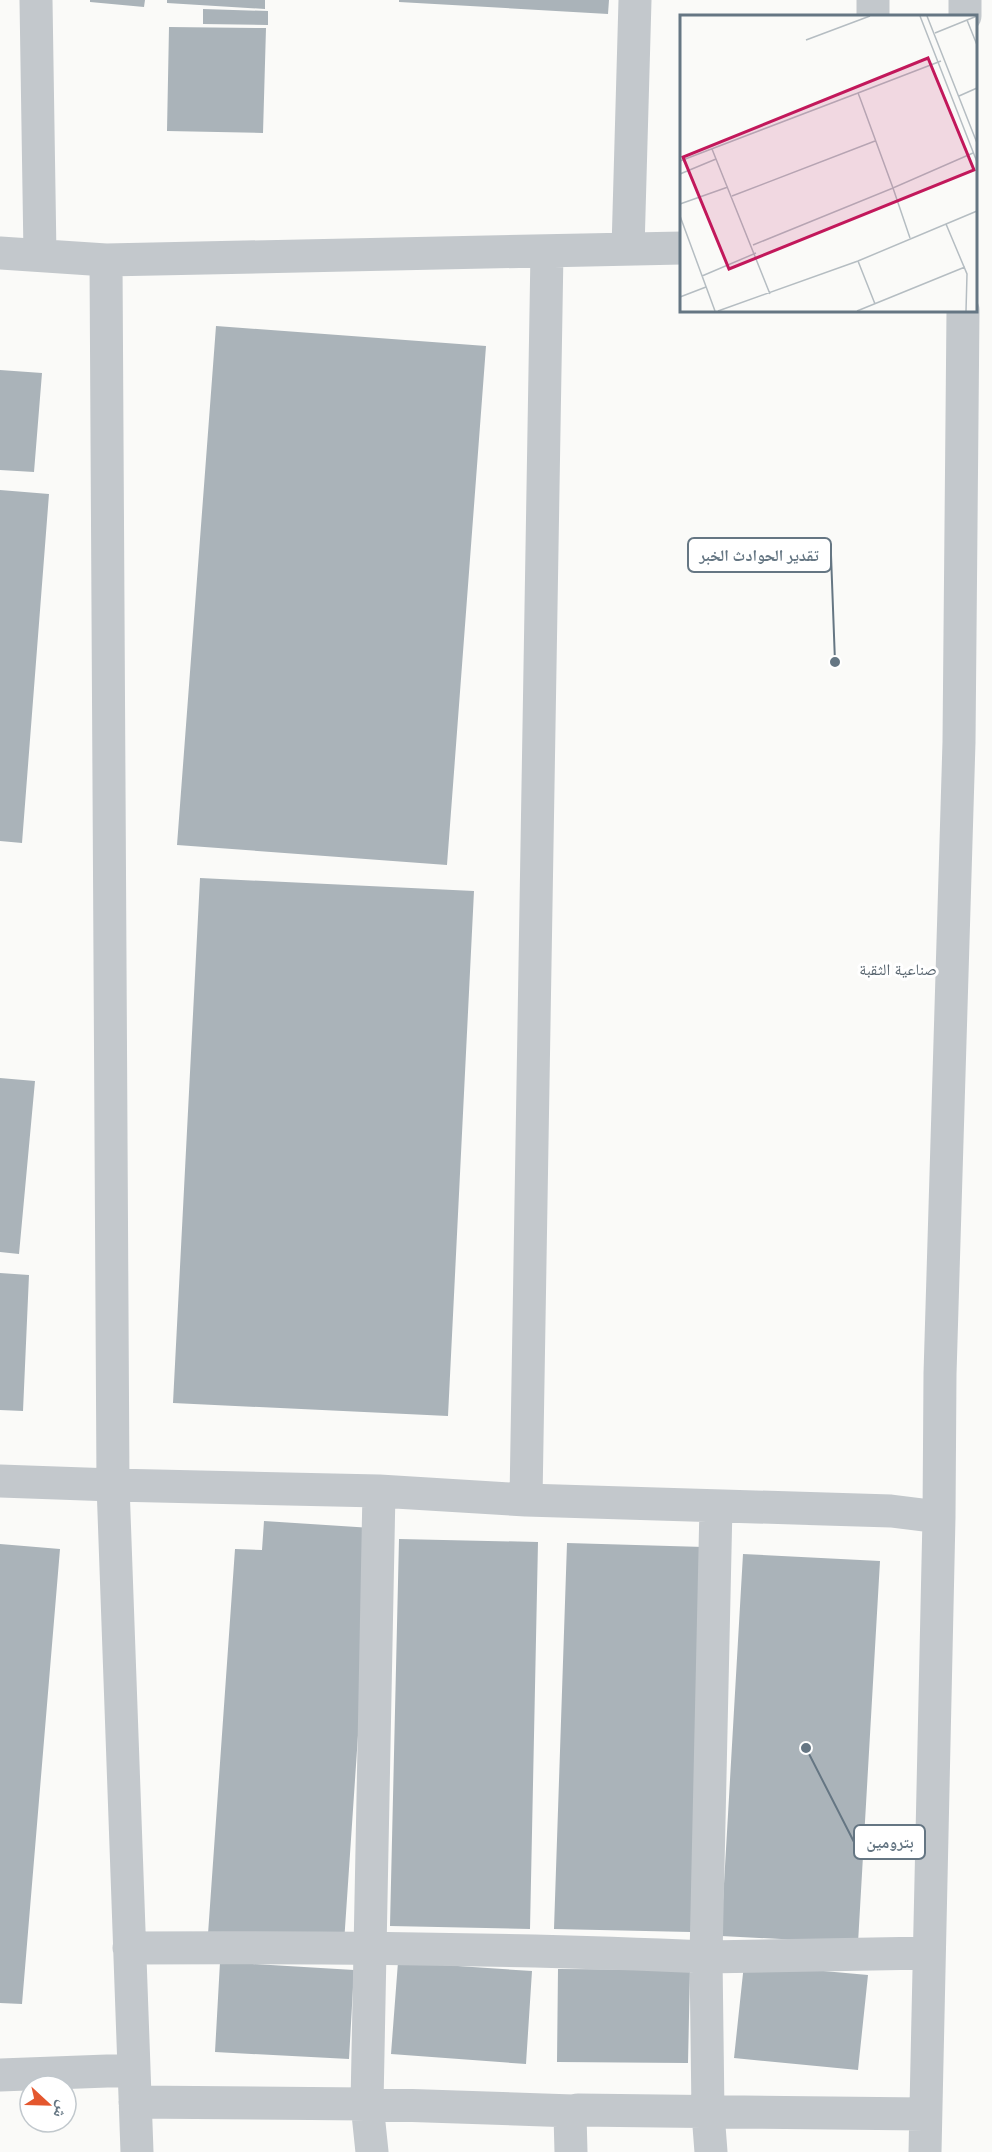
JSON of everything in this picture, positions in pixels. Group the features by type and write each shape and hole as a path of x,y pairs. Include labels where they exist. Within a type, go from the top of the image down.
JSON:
{"street":[{"path":"36,0 40,255"},
{"path":"628,249 635,0"},
{"path":"0,253 106,260 680,248"},
{"path":"526,1500 547,251"},
{"path":"106,260 113,1485 137,2152"},
{"path":"925,2152 940,1374 959,742 963,312"},
{"path":"0,1480 379,1491 526,1500 891,1511 939,1517"},
{"path":"372,2152 367,2104 379,1491"},
{"path":"711,2152 708,2113 706,1957 716,1506"},
{"path":"129,1948 371,1947 569,1951 706,1957 928,1953"},
{"path":"0,2075 134,2070"},
{"path":"135,2102 367,2104 573,2111 924,2114"},
{"path":"571,2152 570,2115 573,2111"}],"building":[{"path":"90,0 145,0 144,7 90,2"},
{"path":"167,0 265,0 265,9 167,3"},
{"path":"399,0 609,0 608,14 399,2"},
{"path":"203,9 268,11 268,25 203,24"},
{"path":"169,27 266,28 263,133 167,131"},
{"path":"216,326 486,346 447,865 177,845"},
{"path":"0,370 42,373 34,472 0,470"},
{"path":"0,490 49,494 22,843 0,841"},
{"path":"200,878 474,891 448,1416 173,1403"},
{"path":"0,1078 35,1081 19,1254 0,1252"},
{"path":"0,1273 29,1275 23,1411 0,1410"},
{"path":"264,1521 372,1528 344,1943 208,1934 235,1549 262,1550"},
{"path":"399,1539 538,1542 530,1929 390,1926"},
{"path":"567,1543 704,1547 691,1932 554,1929"},
{"path":"0,1544 60,1549 22,2004 0,2003"},
{"path":"743,1554 880,1561 858,1943 721,1936"},
{"path":"220,1962 354,1970 349,2059 215,2052"},
{"path":"398,1962 532,1971 526,2064 391,2054"},
{"path":"744,1964 868,1975 858,2070 734,2058"},
{"path":"558,1969 690,1970 688,2063 557,2062"}],"place":[{"name":"تقدير الحوادث الخبر","path":"835,662"},
{"name":"بترومين","path":"806,1748"}],"district":[{"name":"صناعية الثقبة","path":"898,969"}]}
